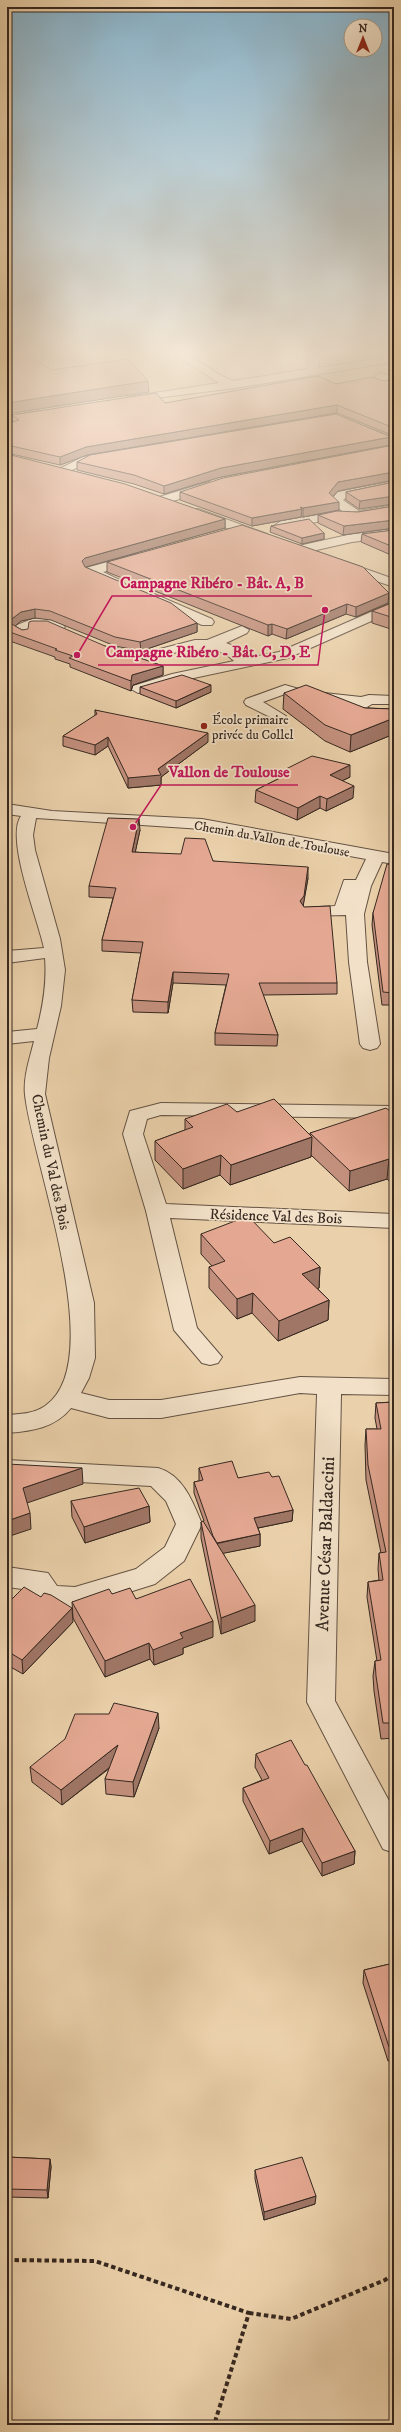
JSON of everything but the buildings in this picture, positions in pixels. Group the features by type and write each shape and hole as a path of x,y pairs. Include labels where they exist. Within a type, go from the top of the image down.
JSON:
{"street":[{"path":"62,470 77,463"},
{"path":"48,467 85,476"},
{"path":"163,500 221,482"},
{"path":"358,515 336,501 342,495 394,485"},
{"path":"150,495 244,531 394,583"},
{"path":"219,536 337,514 358,515 394,509"},
{"path":"299,550 352,538 394,533"},
{"path":"128,587 92,571 151,554"},
{"path":"142,593 207,622"},
{"path":"138,689 172,678 283,655 394,606"},
{"path":"22,634 18,631 22,626 40,623 51,625 73,634"},
{"path":"208,644 231,637 242,630"},
{"path":"94,643 123,655 138,657 150,656 188,645 208,644 225,647 244,662"},
{"path":"278,716 250,702 285,689 304,695 362,702 378,698 394,700"},
{"path":"362,702 359,709 363,713 376,717 394,730"},
{"path":"376,717 394,716"},
{"name":"Chemin du Vallon de Toulouse","path":"7,809 31,814 76,818 202,824 374,860 394,859"},
{"name":"Chemin du Val des Bois","path":"7,1424 32,1422 54,1412 66,1398 77,1378 83,1358 82,1303 35,1094 36,1078 56,988 54,952 25,842 25,825 31,814"},
{"path":"310,912 342,911 353,874 374,860"},
{"path":"370,1044 358,962 355,914 362,886 374,860"},
{"path":"7,957 54,952"},
{"path":"7,1038 45,1034"},
{"path":"210,1357 186,1330 157,1211 133,1134 137,1115 161,1109 394,1112"},
{"name":"Résidence Val des Bois","path":"157,1211 394,1221"},
{"path":"66,1398 109,1409 162,1409 300,1385 394,1387"},
{"name":"Avenue César Baldaccini","path":"329,1385 321,1702 394,1840"},
{"path":"7,1469 158,1477 177,1496 189,1524 175,1554 145,1577 75,1598 49,1596 38,1580 7,1577"}],"path":[{"path":"7,2260 95,2261 249,2313 291,2319 385,2280 394,2274"},
{"path":"214,2425 249,2313"}],"place":[{"name":"Campagne Ribéro - Bât. C, D, E","path":"325,610"},
{"name":"Campagne Ribéro - Bât. A, B","path":"77,655"},
{"name":"École primaire privée du Collel","path":"204,726"},
{"name":"Vallon de Toulouse","path":"133,827"}]}
